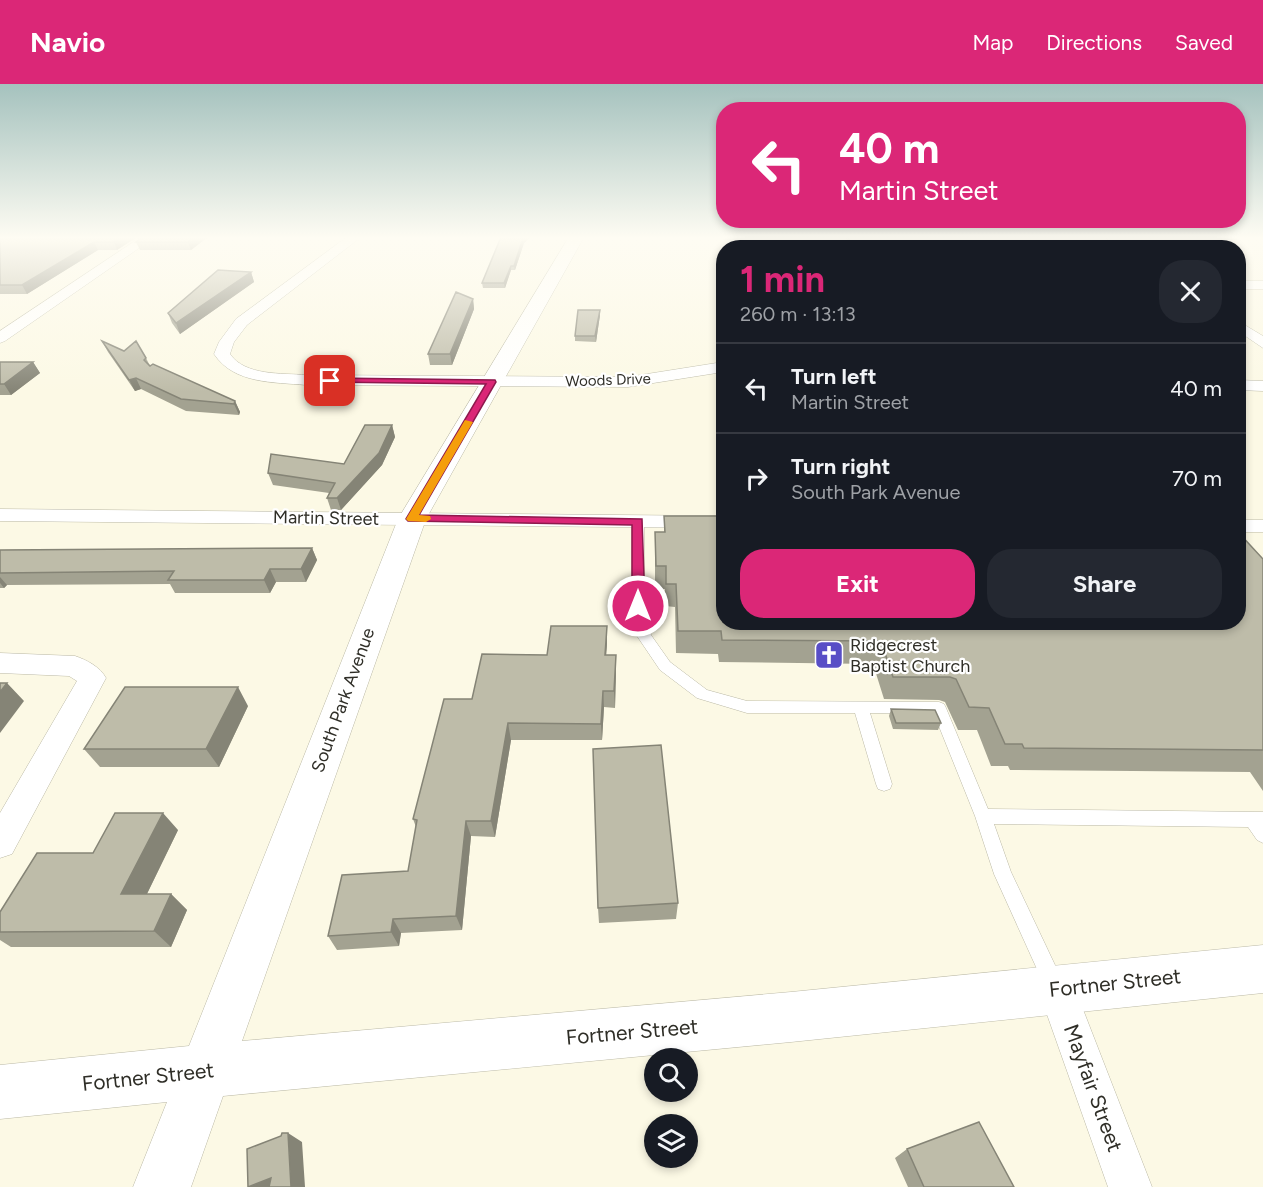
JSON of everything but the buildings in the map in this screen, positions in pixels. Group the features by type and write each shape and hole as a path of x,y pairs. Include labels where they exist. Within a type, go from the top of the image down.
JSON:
{"street":[{"path":"0,338 73,288"},
{"name":"Woods Drive","path":"285,288 252,313 236,328 224,345 222,354 228,363 238,370 253,375 286,380 628,382 716,368"},
{"name":"South Park Avenue","path":"162,1187 412,519 547,288"},
{"path":"1246,331 1263,343"},
{"path":"1246,386 1263,386"},
{"name":"Martin Street","path":"0,515 716,522"},
{"path":"1246,526 1263,526"},
{"path":"0,663 75,666 93,678 0,843"},
{"name":"Fortner Street","path":"0,1092 779,1018 1263,969"},
{"name":"Mayfair Street","path":"1057,989 1130,1187"}],"lane":[{"path":"638,521 638,606 644,636 665,666 702,693 747,707 939,708 983,816 1003,874 1057,989"},
{"path":"861,708 884,784"},
{"path":"983,816 1258,820 1263,835"}],"slow traffic":[{"path":"426,519 412,519 468,422"}],"place":[{"name":"Ridgecrest Baptist Church","path":"829,655"}],"route":[{"path":"330,381 492,382 412,519 638,521 638,606"}]}
